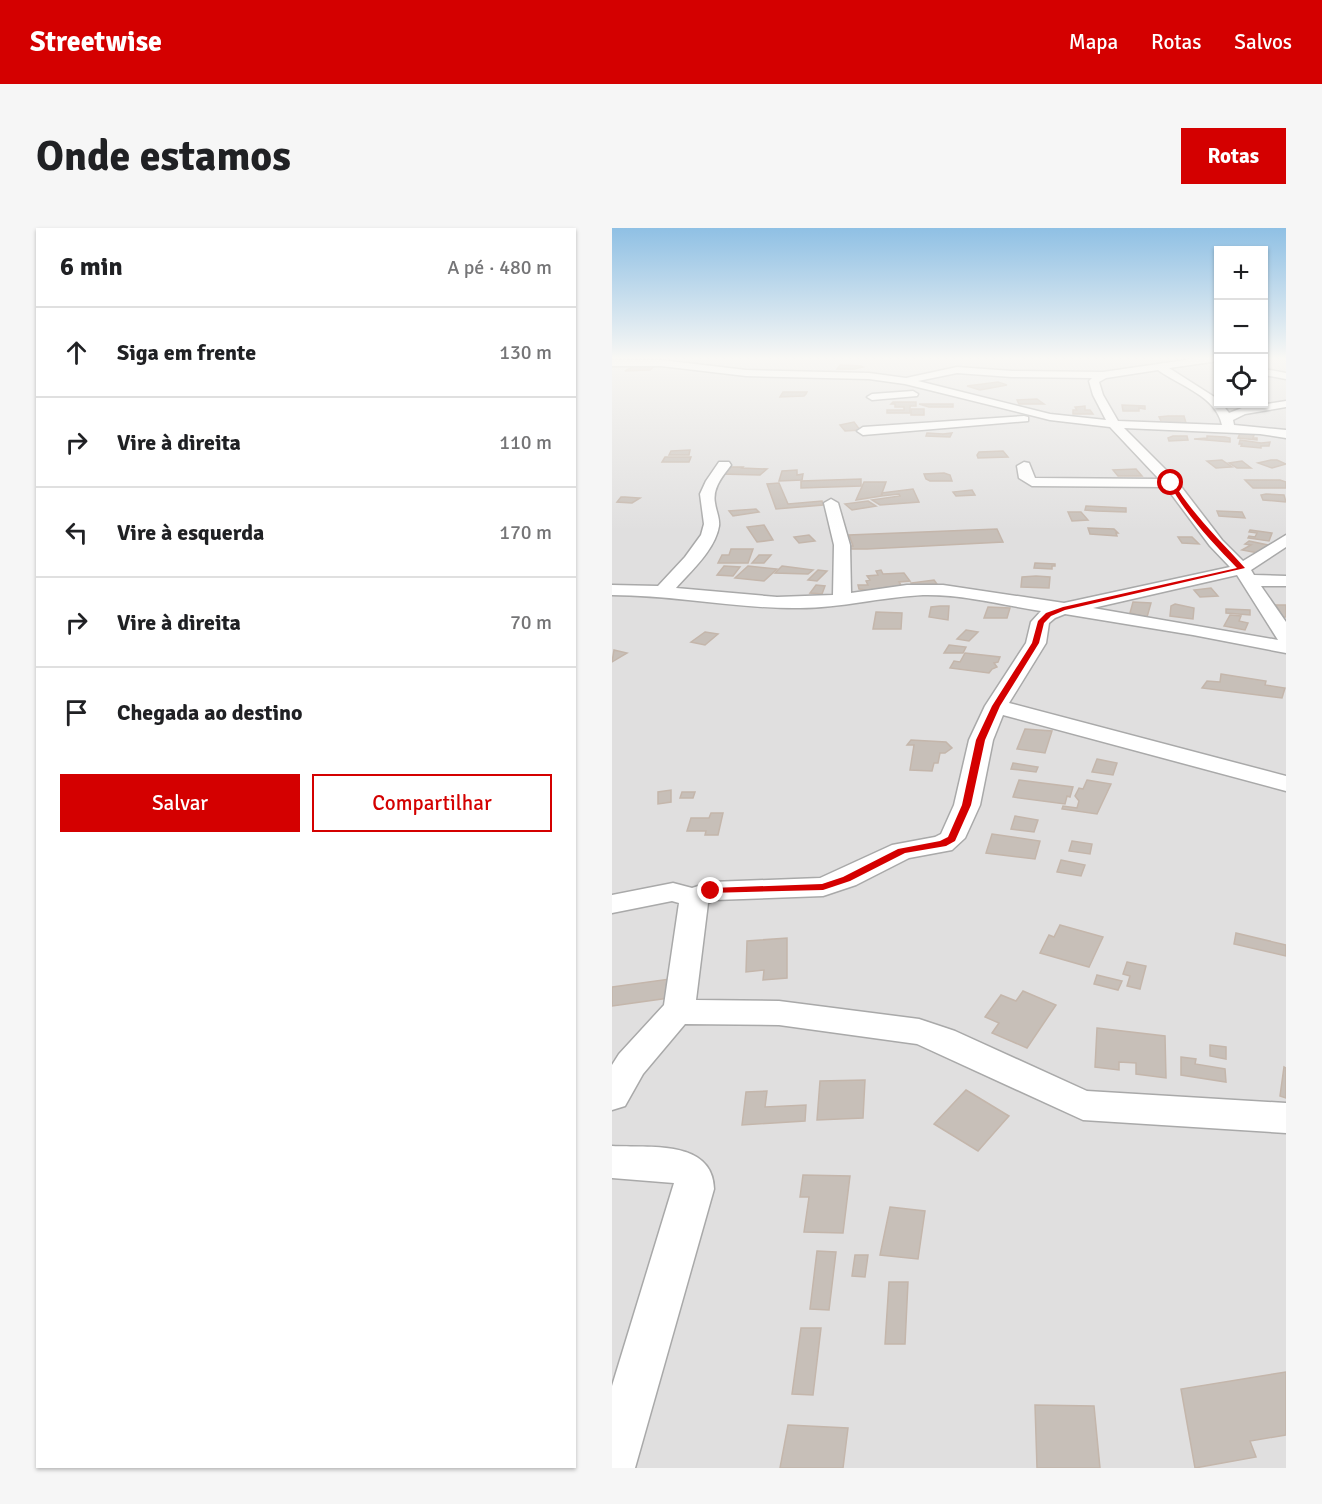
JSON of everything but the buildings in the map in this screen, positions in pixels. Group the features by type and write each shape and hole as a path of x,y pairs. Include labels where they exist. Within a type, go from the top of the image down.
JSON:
{"street":[{"path":"1041,415 1114,424 1232,425 1286,434"},
{"path":"1110,415 1114,424 1171,483 1209,534 1245,574 1286,635"},
{"path":"1225,415 1232,425 1233,444"},
{"path":"1232,425 1239,415"},
{"path":"863,431 1050,417"},
{"path":"663,591 698,551 709,532 711,525 707,498 712,483 724,465"},
{"path":"1024,466 1026,478 1032,482 1171,483"},
{"path":"831,503 842,545 842,599"},
{"path":"1245,574 1286,540"},
{"path":"612,904 673,892 694,898 711,891 823,887 846,879 902,851 943,844 952,838 967,805 981,740 996,706 1036,643 1040,622 1048,614 1063,609 1245,574 1286,581"},
{"path":"612,590 663,591 786,603 930,589 1193,628 1286,647"},
{"path":"996,706 1283,782"},
{"path":"612,1096 631,1064 680,1008 694,898"},
{"path":"680,1008 685,1012 779,1013 919,1032 943,1040 1083,1105 1286,1118"},
{"path":"612,1162 684,1167 694,1177 690,1201 612,1464"}],"shaded area":[{"path":"612,415 1286,415 1286,1468 612,1468"}],"route":[{"path":"711,891 823,887 846,879 902,851 943,844 952,838 967,805 981,740 996,706 1036,643 1040,622 1048,614 1242,568 1216,543 1180,498 1171,483"}]}
